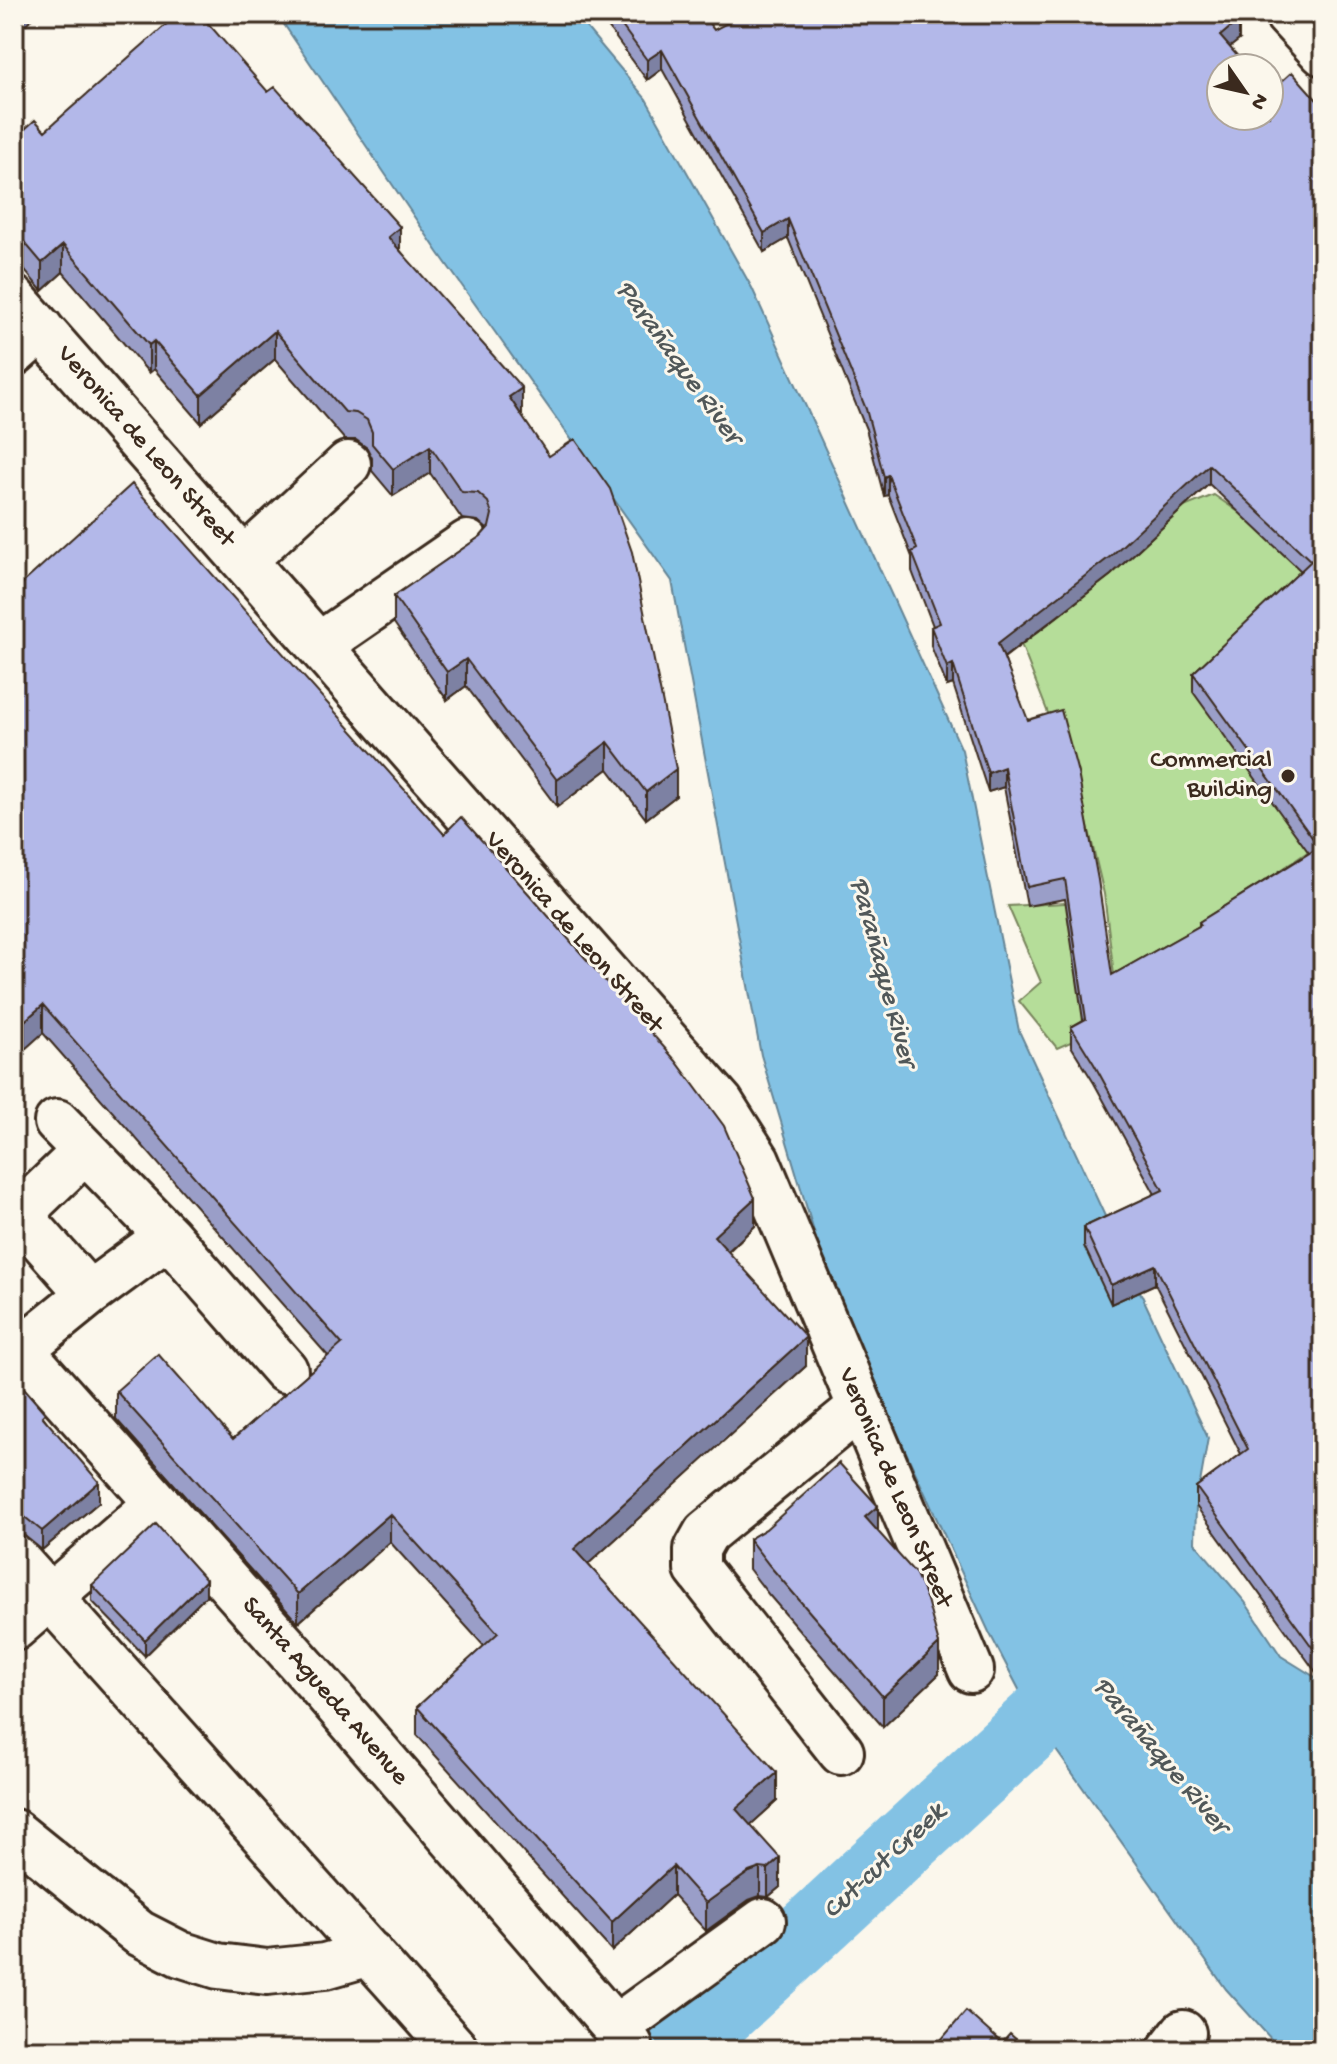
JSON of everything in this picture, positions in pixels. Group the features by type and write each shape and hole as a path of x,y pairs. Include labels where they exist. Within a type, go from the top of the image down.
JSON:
{"street":[{"path":"1287,14 1323,53"},
{"name":"Veronica de Leon Street","path":"23,327 244,560 721,1103 757,1160 971,1670"},
{"path":"244,560 348,464"},
{"path":"319,645 467,543"},
{"path":"89,1294 31,1228 25,1213 71,1136 168,1236 285,1370"},
{"path":"17,1346 168,1236"},
{"name":"Santa Agueda Avenue","path":"17,1346 324,1690 623,2037 763,1921"},
{"path":"841,1752 697,1569 697,1549 706,1533 859,1408"},
{"path":"14,1628 156,1505"},
{"path":"14,1557 456,2050"},
{"path":"14,1832 139,1933 180,1954 218,1966 267,1972 325,1966 370,1953"}],"green space":[{"path":"1214,495 1236,510 1323,546 1309,851 1115,983 1104,894 1064,725 1055,731 1021,644 1179,509"},
{"path":"1084,902 1105,1027 1057,1048 1019,1001 1041,982 1008,906"}],"water":[{"name":"Parañaque River","path":"277,14 575,14 646,99 752,288 962,750 1019,1031 1208,1438 1196,1506 1195,1543 1245,1602 1281,1656 1323,1682 1323,2050 1281,2050 1226,1989 1036,1722 989,1632 832,1292 761,1055 672,581 438,252"}],"building":[{"path":"178,14 200,14 268,92 275,87 400,227 388,237 522,388 509,397 549,456 575,439 610,489 632,552 676,769 646,792 608,742 557,780 466,659 447,672 394,596 481,536 489,527 492,514 488,502 478,493 462,492 430,446 393,469 372,444 372,432 367,420 356,413 345,412 275,331 201,395 154,341 149,345 63,245 42,263 14,230 14,139 35,120 45,131"},
{"path":"613,14 702,14 714,30 744,14 1233,14 1239,20 1220,36 1234,52 1205,52 1205,132 1285,132 1285,78 1292,72 1323,107 1323,1662 1196,1487 1248,1449 1155,1265 1111,1285 1084,1227 1163,1190 1071,1027 1086,1019 1065,879 1027,887 1004,767 988,773 953,664 947,667 931,627 940,623 912,552 917,549 888,475 884,477 866,409 788,219 764,233 662,50 647,60","holes":["1209,465 1311,561 1193,673 1319,847 1199,922 1201,925 1112,975 1078,773 1061,710 1028,720 998,643 1111,556"]},
{"path":"132,484 444,834 461,817 676,1061 724,1126 755,1198 714,1236 806,1337 574,1549 777,1773 736,1809 780,1858 768,1869 749,1872 706,1903 673,1866 612,1922 417,1707 498,1633 390,1514 298,1594 116,1391 158,1354 233,1439 342,1344 43,1005 14,1030 14,591"},
{"path":"14,1377 45,1413 42,1416 99,1482 42,1531 21,1514 14,1513"},
{"path":"839,1463 878,1506 865,1517 916,1574 939,1644 883,1697 749,1539 766,1529"},
{"path":"156,1524 206,1580 145,1640 92,1585"},
{"path":"966,2011 1002,2043 1010,2034 1028,2050 934,2048"}],"waterway":[{"name":"Cut-cut Creek","path":"681,2050 1089,1673"}],"place":[{"name":"Commercial Building","path":"1288,776"}]}
